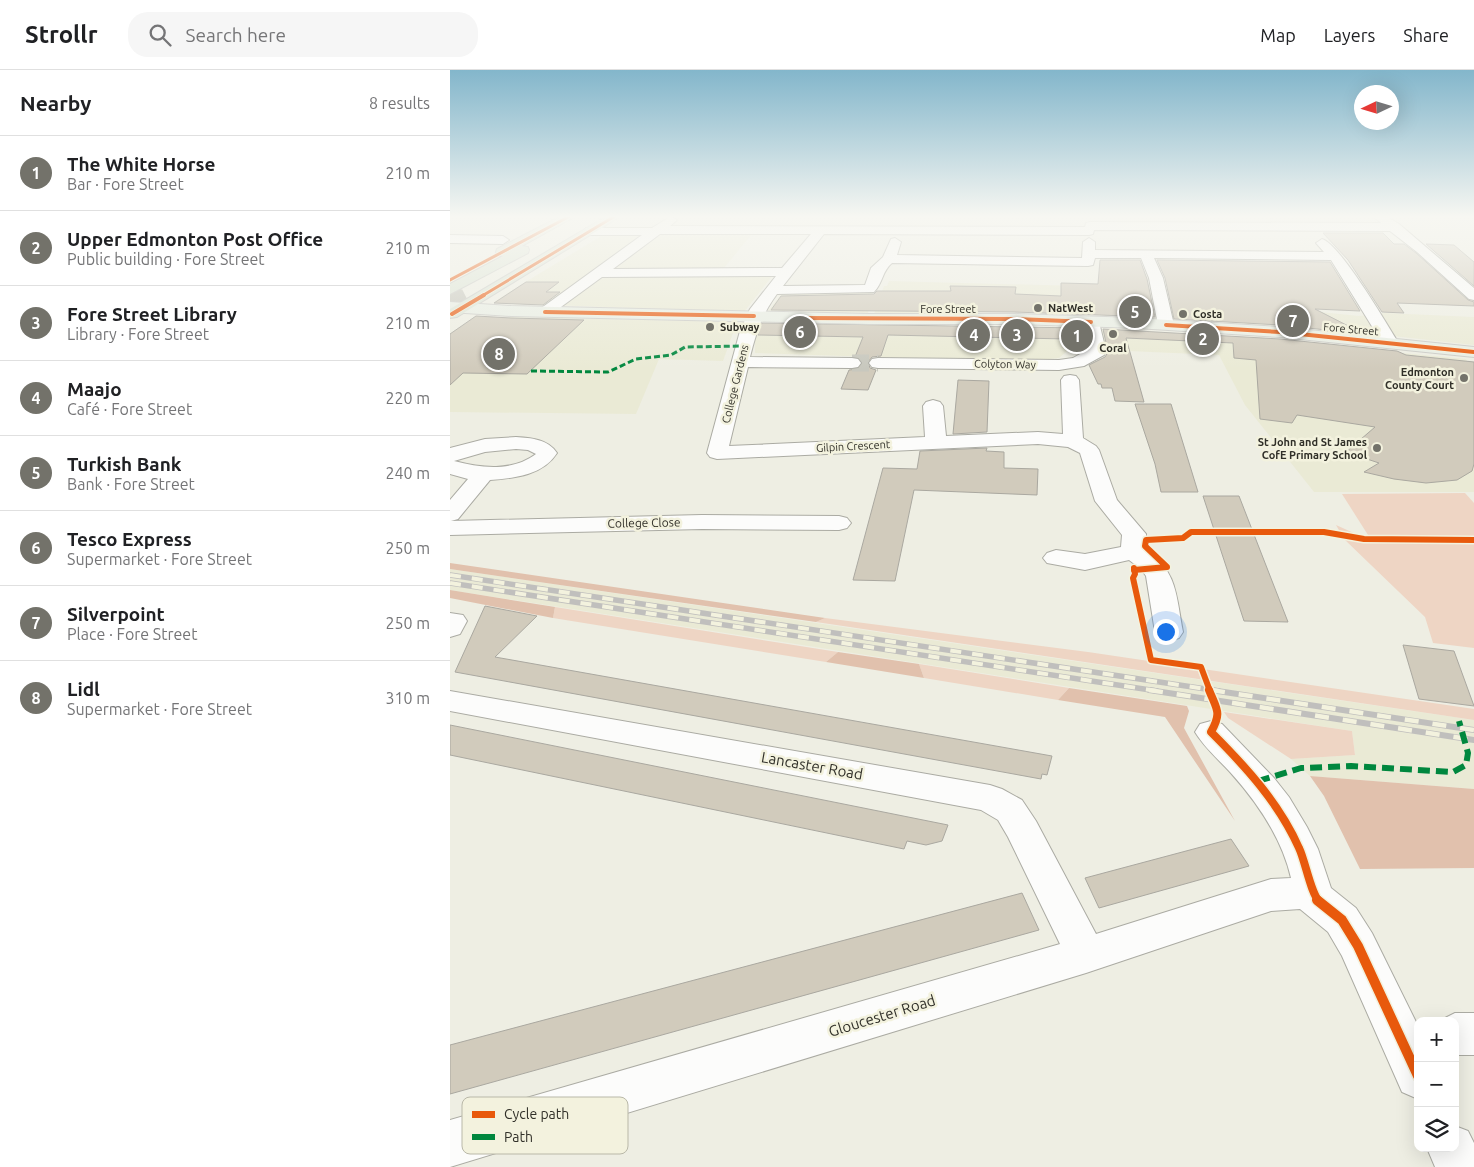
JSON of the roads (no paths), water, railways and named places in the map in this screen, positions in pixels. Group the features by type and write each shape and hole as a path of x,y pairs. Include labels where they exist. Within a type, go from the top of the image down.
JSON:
{"highway":[{"path":"450,280 474,267"},
{"path":"450,290 491,267"},
{"path":"454,308 520,267"},
{"path":"454,308 526,267"}],"main road":[{"name":"Fore Street","path":"454,308 545,312 869,319 1014,319 1166,325 1390,342 1474,352"}],"street":[{"path":"545,312 607,267"},
{"name":"College Gardens","path":"717,453 748,331 754,316 790,267"},
{"path":"774,290 869,289 879,267"},
{"path":"1151,267 1156,278 1166,325"},
{"path":"1342,267 1390,342"},
{"path":"1444,267 1470,290"},
{"path":"599,273 786,272"},
{"name":"Colyton Way","path":"878,363 1059,365 1078,362 1094,354 1091,322"},
{"path":"741,362 852,363"},
{"path":"1070,380 1073,441 1089,450 1106,501 1134,534 1133,552"},
{"path":"933,406 936,442"},
{"name":"Gilpin Crescent","path":"717,453 989,440 1055,438 1073,441"},
{"path":"450,456 465,450 504,444 534,446 542,448 547,453 542,461 514,471 484,474 466,472 450,467"},
{"path":"450,514 484,474"},
{"name":"College Close","path":"450,528 702,522 839,523"},
{"path":"1056,558 1085,562 1133,552 1150,564 1160,576 1170,632"},
{"name":"Lancaster Road","path":"450,702 990,798 1010,810 1024,831 1086,955"},
{"path":"1211,732 1258,781 1292,832 1310,878 1314,897 1342,920 1358,946 1408,1035 1415,1062"},
{"name":"Gloucester Road","path":"608,1097 1086,955 1271,895 1300,893 1314,897"},
{"path":"1459,1034 1474,1034"},
{"name":"Gloucester Road","path":"450,1144 462,1140"},
{"path":"1453,1152 1460,1167"}],"tunnel":[{"path":"450,304 465,295 463,296"},
{"path":"852,363 878,363"}],"railway":[{"path":"450,575 1219,691"},
{"path":"450,583 1157,691"},
{"path":"1149,690 1474,740"},
{"path":"1211,690 1474,730"}],"place":[{"name":"NatWest","path":"1038,308"},
{"name":"Turkish Bank","path":"1135,312"},
{"name":"Costa","path":"1183,314"},
{"name":"Silverpoint","path":"1293,321"},
{"name":"Subway","path":"710,327"},
{"name":"Tesco Express","path":"800,332"},
{"name":"Coral","path":"1113,334"},
{"name":"Maajo","path":"974,335"},
{"name":"Fore Street Library","path":"1017,335"},
{"name":"The White Horse","path":"1077,336"},
{"name":"Upper Edmonton Post Office","path":"1203,339"},
{"name":"Lidl","path":"499,354"},
{"name":"Edmonton County Court","path":"1464,378"},
{"name":"St John and St James CofE Primary School","path":"1377,448"}]}
